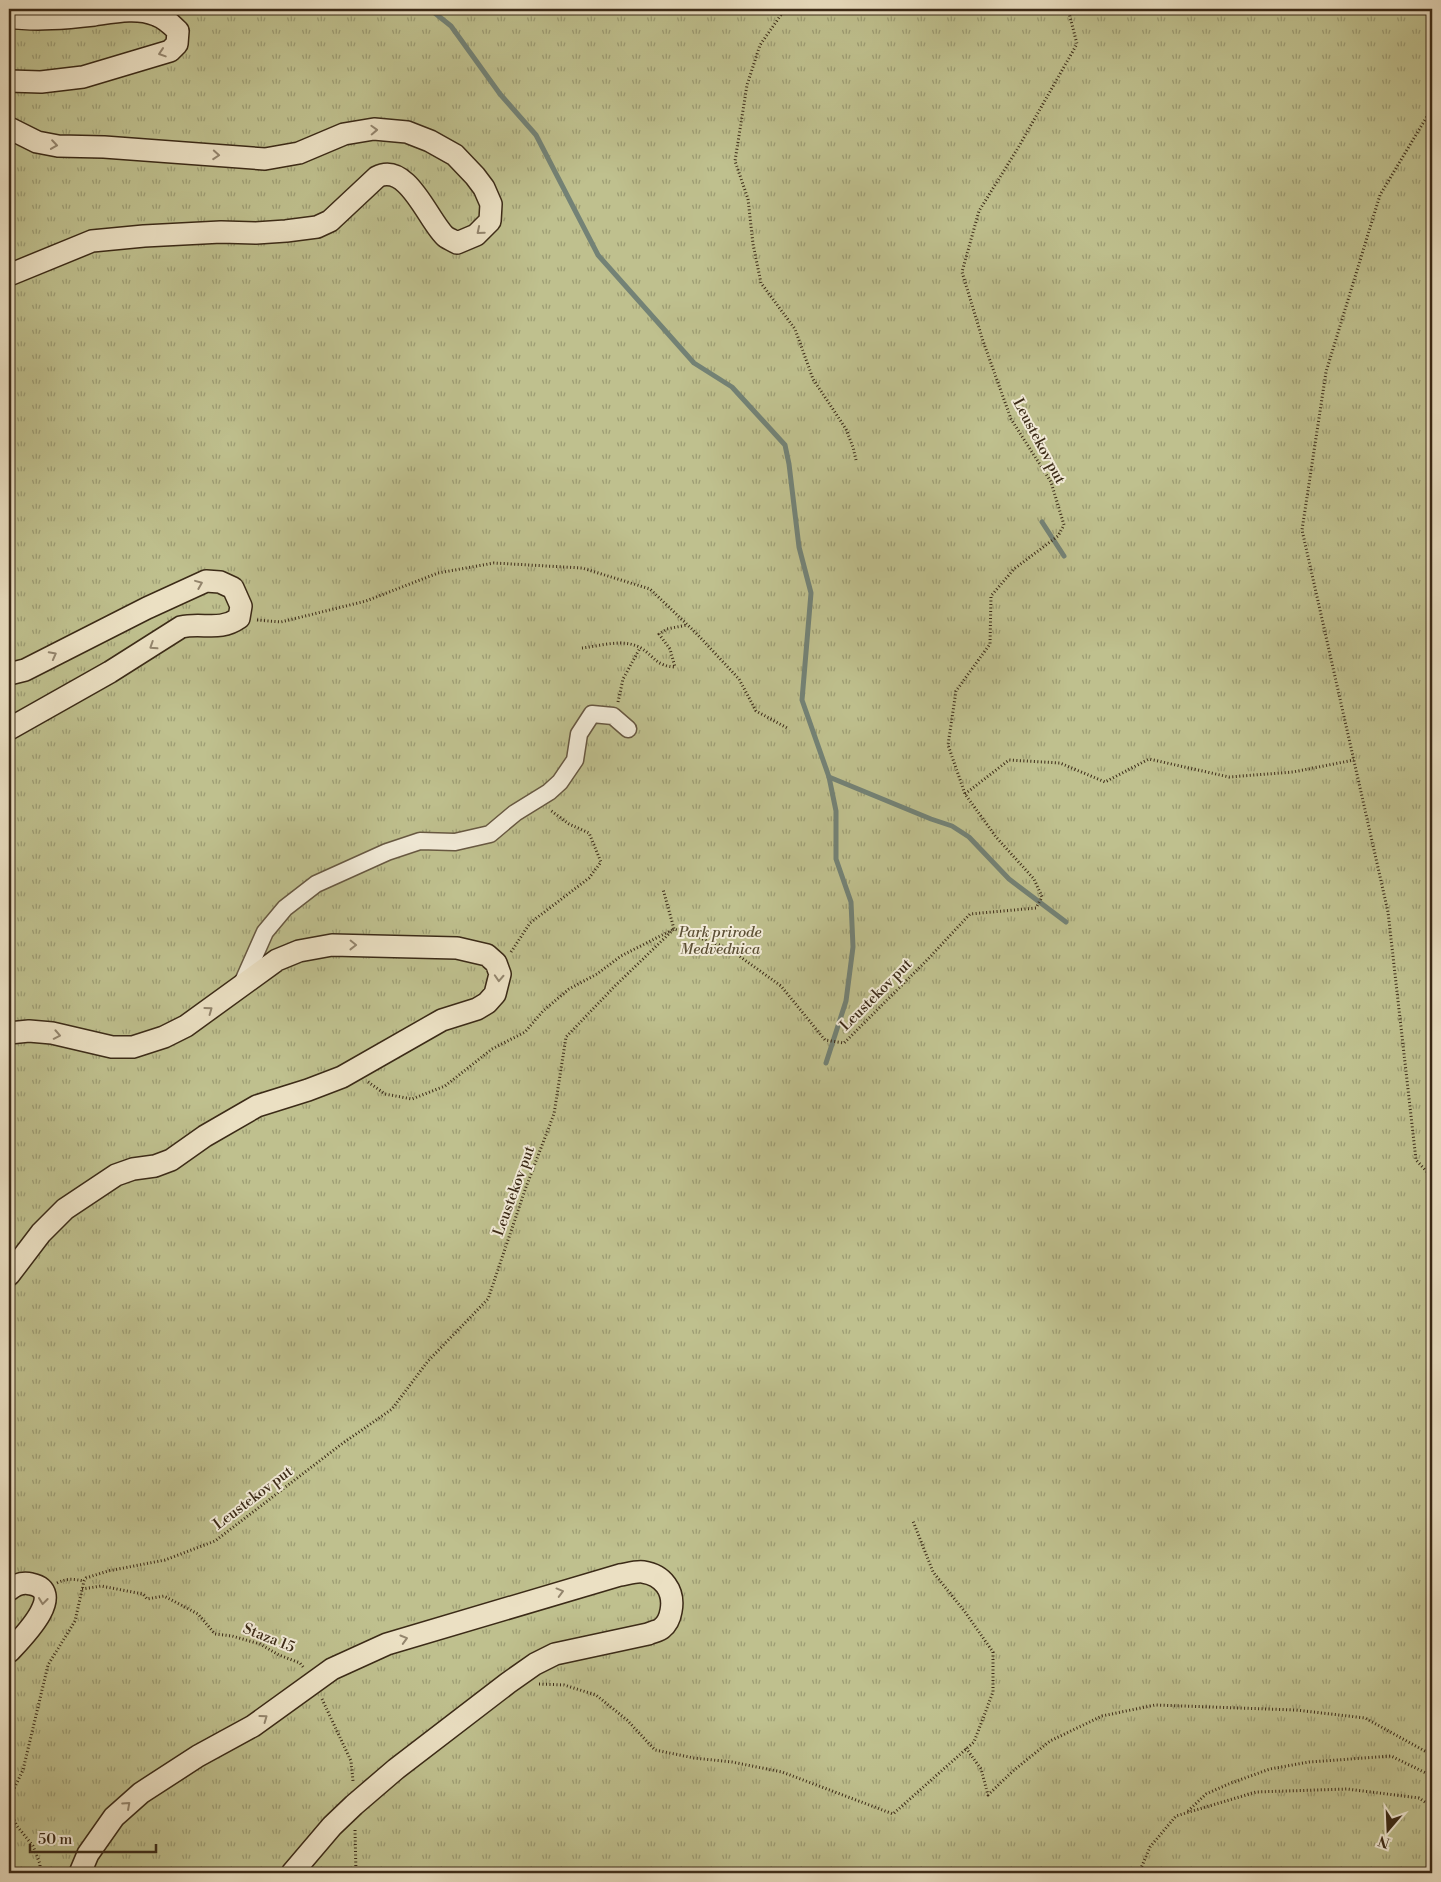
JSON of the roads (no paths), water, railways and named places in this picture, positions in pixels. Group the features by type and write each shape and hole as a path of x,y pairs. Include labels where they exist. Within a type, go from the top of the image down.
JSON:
{"main road":[{"path":"9,17 56,18 127,10 156,14 178,31 177,44 170,51 83,78 41,82 9,81"},
{"path":"9,128 36,142 58,146 104,147 265,159 298,153 344,134 374,130 408,132 430,141 455,155 476,176 491,204 490,221 476,235 457,242 446,237 402,179 383,174 377,177 330,220 317,227 256,233 221,232 92,241 9,275"},
{"path":"9,674 25,670 147,608 206,581 220,582 233,588 241,606 239,618 230,625 217,627 194,624 181,627 110,672 9,729"},
{"path":"9,1032 52,1033 112,1047 133,1047 164,1037 186,1026 277,960 299,951 332,945 457,948 487,955 499,969 500,981 495,994 487,1003 477,1009 442,1020 342,1077 257,1106 205,1136 171,1160 155,1166 133,1169 116,1175 65,1209 41,1233 9,1275"},
{"path":"80,1873 88,1854 114,1817 141,1793 198,1756 253,1726 332,1669 387,1644 620,1575 642,1572 657,1577 670,1590 673,1598 670,1618 662,1628 648,1634 555,1654 535,1664 396,1769 354,1805 332,1826 292,1873"},
{"path":"9,1590 22,1584 31,1584 44,1591 44,1603 36,1621 29,1632 9,1652"}],"lane":[{"path":"241,986 265,932 284,908 316,884 386,852 420,841 455,842 490,834 515,813 549,792 560,782 575,760 579,734 592,714 613,716 628,729"}],"waterway":[{"path":"427,9 451,26 500,94 536,135 598,255 694,363 732,387 785,445 799,547 811,593 802,700 829,777 836,811 836,859 851,902 853,947 846,1001 826,1063"},
{"path":"1042,522 1064,556"},
{"path":"829,777 952,826 969,837 1009,879 1066,922"}],"park label":[{"name":"Park prirode Medvednica","path":"720,940"}]}
